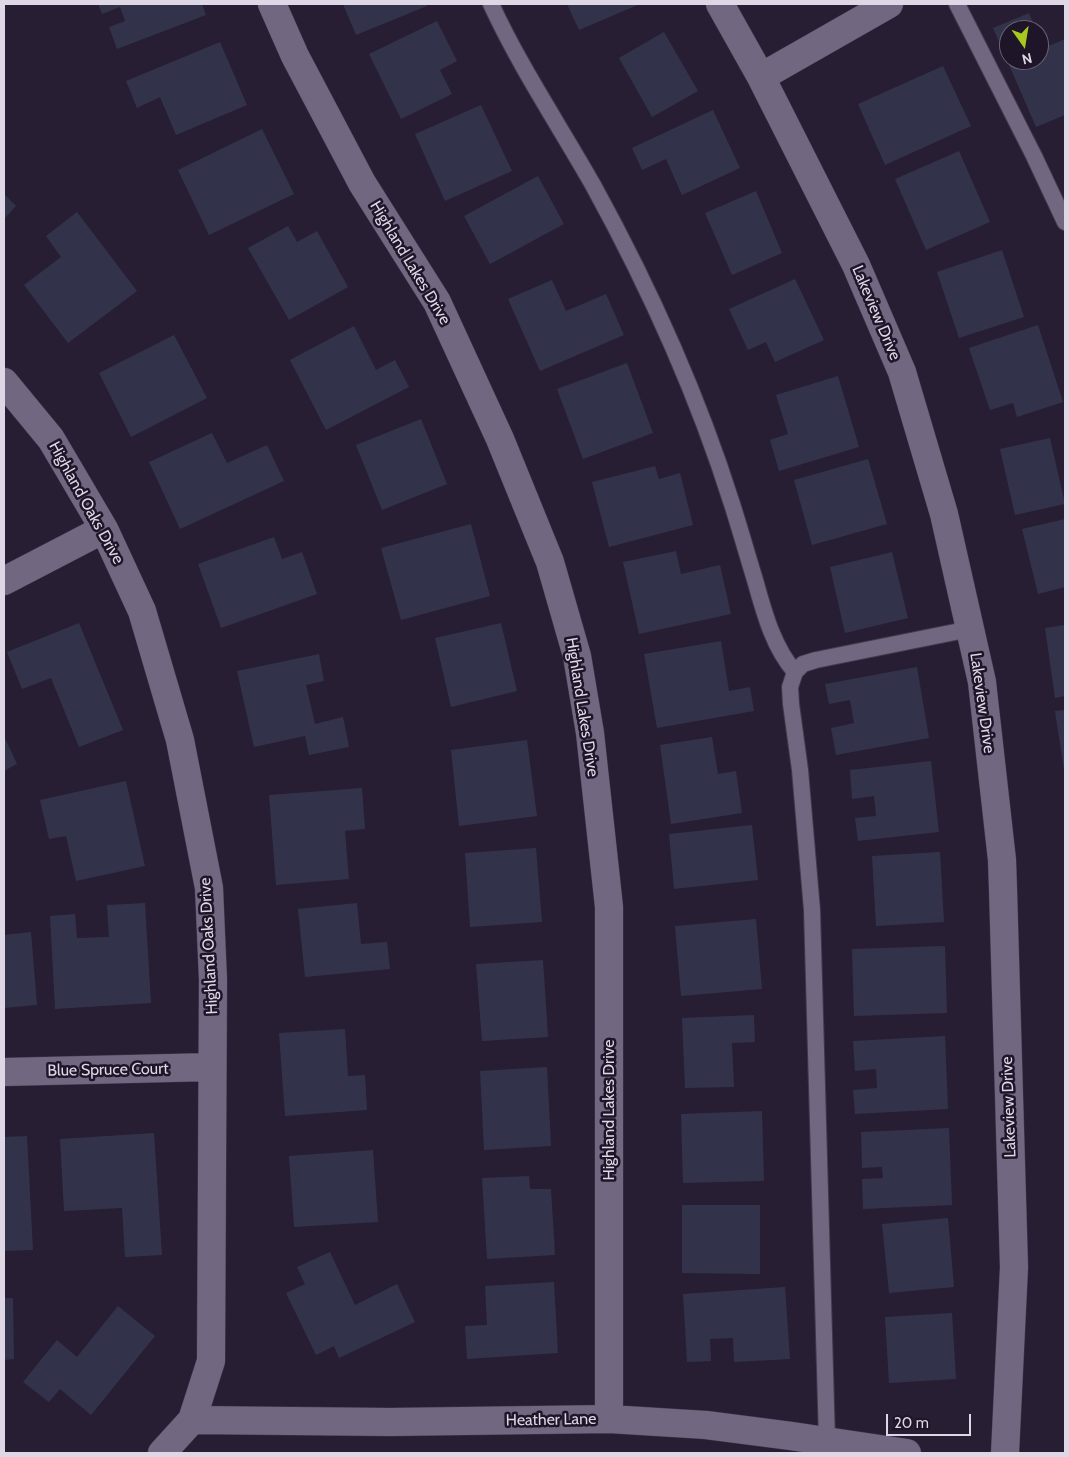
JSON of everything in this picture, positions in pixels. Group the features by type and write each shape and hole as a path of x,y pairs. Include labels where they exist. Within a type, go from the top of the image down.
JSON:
{"street":[{"name":"Highland Lakes Drive","path":"272,4 295,56 362,183 437,302 500,439 550,562 577,656 590,733 609,907 609,1419"},
{"name":"Lakeview Drive","path":"720,4 762,77 856,264 902,372 944,514 982,682 1004,889 1014,1267 1005,1453"},
{"path":"762,77 889,4"},
{"name":"Highland Oaks Drive","path":"4,382 51,439 104,529 142,611 182,750 209,888 214,980 211,1361 192,1420 162,1453"},
{"path":"4,581 104,529"},
{"name":"Blue Spruce Court","path":"4,1072 212,1067"},
{"name":"Heather Lane","path":"192,1420 390,1422 609,1419 706,1425 790,1444 827,1441 907,1453"}],"lane":[{"path":"491,4 527,73 593,186 656,308 690,385 718,460 766,617 781,652 795,672"},
{"path":"957,4 1034,156 1065,222"},
{"path":"827,1441 812,910 800,770 790,687 795,672 802,664 970,629"}],"building":[{"path":"98,4 202,4 206,15 117,49 109,27 125,21 120,7 102,14"},
{"path":"343,4 427,4 427,6 356,35"},
{"path":"567,4 640,4 579,30"},
{"path":"1029,13 1032,20 1012,20"},
{"path":"437,21 457,61 440,70 452,94 401,119 369,54"},
{"path":"999,26 999,42 993,28"},
{"path":"664,32 698,91 652,117 619,58"},
{"path":"1065,39 1065,115 1036,127 1011,70 1049,70 1049,46"},
{"path":"220,42 247,105 176,135 160,97 137,108 126,81"},
{"path":"943,66 971,126 885,165 858,104"},
{"path":"481,105 512,171 445,201 415,134"},
{"path":"713,110 740,168 682,195 666,159 642,170 632,148"},
{"path":"262,129 294,194 209,235 178,170"},
{"path":"959,151 990,222 926,250 895,179"},
{"path":"538,176 564,224 490,264 464,216"},
{"path":"756,191 782,253 732,275 705,213"},
{"path":"4,194 16,206 4,219"},
{"path":"77,212 137,291 68,343 24,285 61,257 46,236"},
{"path":"288,226 297,242 317,231 348,287 289,320 248,248"},
{"path":"1002,250 1024,317 959,338 937,272"},
{"path":"795,279 824,340 775,362 766,342 748,350 729,309"},
{"path":"552,280 566,311 606,294 624,335 540,371 508,299"},
{"path":"1038,325 1063,402 1017,417 1013,403 990,410 969,348"},
{"path":"354,326 376,370 395,360 409,387 326,430 290,360"},
{"path":"174,335 207,398 131,437 99,373"},
{"path":"627,363 653,433 583,459 557,389"},
{"path":"838,376 859,447 779,471 770,440 788,434 776,395"},
{"path":"421,419 447,484 382,510 356,445"},
{"path":"212,433 227,463 267,445 284,481 180,529 149,462"},
{"path":"1050,438 1065,504 1015,515 1000,449"},
{"path":"868,459 887,524 812,545 794,480"},
{"path":"655,466 659,479 680,473 693,525 609,547 592,482"},
{"path":"1065,519 1065,587 1038,594 1022,529"},
{"path":"471,524 490,596 401,620 381,548"},
{"path":"274,537 282,559 302,552 317,594 221,628 198,564"},
{"path":"676,551 681,574 720,565 731,614 639,634 623,562"},
{"path":"892,552 908,618 845,633 830,567"},
{"path":"79,623 123,730 79,747 51,678 22,689 7,652"},
{"path":"501,623 517,691 451,707 435,638"},
{"path":"1065,625 1065,696 1055,698 1045,628"},
{"path":"721,641 729,691 750,687 754,711 657,728 644,654"},
{"path":"319,654 324,681 306,685 315,724 343,717 349,747 309,755 305,736 254,747 237,671"},
{"path":"917,667 929,738 836,755 831,728 854,723 850,700 829,704 825,684"},
{"path":"1065,710 1065,770 1064,770 1055,711"},
{"path":"4,736 17,764 4,771"},
{"path":"712,737 718,774 736,771 742,813 671,824 660,745"},
{"path":"527,740 537,816 459,826 451,750"},
{"path":"931,761 939,832 858,841 855,818 876,816 874,796 852,799 850,770"},
{"path":"126,781 145,866 76,881 66,836 49,839 40,800"},
{"path":"362,788 365,829 345,831 349,879 276,885 269,795"},
{"path":"752,825 758,880 674,889 669,834"},
{"path":"536,848 542,922 470,927 465,853"},
{"path":"940,852 944,922 876,926 872,856"},
{"path":"145,903 151,1003 55,1009 50,916 75,914 77,938 109,937 107,905"},
{"path":"357,903 361,944 387,942 390,969 305,977 298,909"},
{"path":"756,919 762,989 681,996 675,926"},
{"path":"31,932 37,1005 4,1008 4,935"},
{"path":"945,946 947,1013 854,1016 852,949"},
{"path":"543,960 548,1037 482,1041 476,964"},
{"path":"754,1015 755,1042 732,1043 734,1087 685,1088 682,1018"},
{"path":"345,1029 348,1076 365,1075 367,1110 285,1116 279,1033"},
{"path":"945,1036 948,1109 855,1114 853,1090 877,1088 876,1069 855,1071 853,1041"},
{"path":"547,1067 551,1146 484,1150 480,1071"},
{"path":"762,1111 764,1181 683,1183 681,1114"},
{"path":"949,1128 952,1205 863,1209 862,1179 883,1178 882,1167 862,1168 861,1132"},
{"path":"154,1133 162,1255 125,1257 122,1208 64,1211 60,1139"},
{"path":"27,1136 33,1250 4,1251 4,1137"},
{"path":"373,1150 378,1222 294,1227 289,1156"},
{"path":"529,1176 530,1189 551,1189 555,1255 487,1259 482,1178"},
{"path":"682,1205 760,1205 760,1274 682,1273"},
{"path":"948,1218 954,1287 889,1293 882,1224"},
{"path":"330,1252 355,1305 397,1284 415,1322 339,1358 334,1346 316,1355 286,1293 305,1284 297,1267"},
{"path":"554,1282 558,1353 467,1359 465,1326 487,1325 485,1286"},
{"path":"785,1287 790,1359 734,1362 733,1338 710,1339 711,1361 687,1362 683,1294"},
{"path":"4,1298 13,1298 14,1359 4,1360"},
{"path":"118,1306 155,1336 91,1415 60,1389 49,1402 23,1382 57,1340 77,1357"},
{"path":"952,1313 956,1379 889,1383 885,1317"}]}
